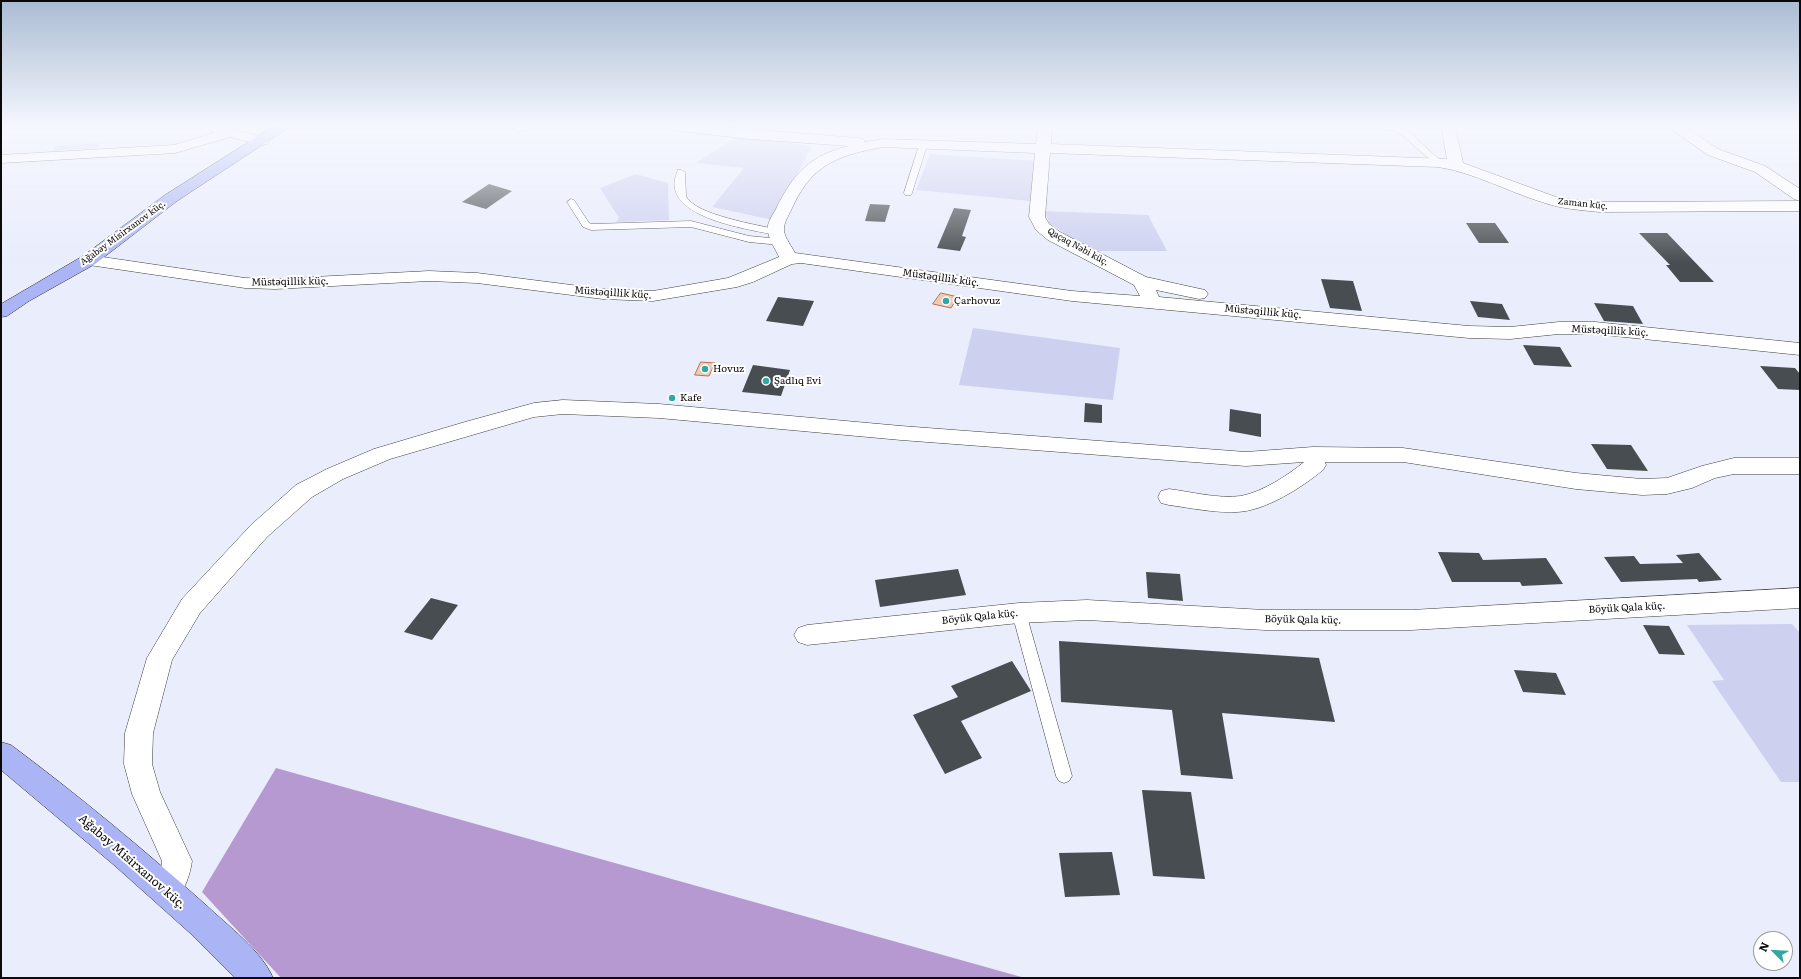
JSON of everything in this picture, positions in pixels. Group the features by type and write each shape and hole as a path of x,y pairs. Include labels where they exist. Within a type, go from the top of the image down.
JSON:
{"street":[{"name":"Ağabəy Misirxanov küç.","path":"1,312 23,297 88,260 171,198 213,172"},
{"name":"Zaman küç.","path":"778,237 777,223 784,208 806,172"},
{"name":"Qaçaq Nəbi küç.","path":"1040,172 1036,217 1042,227 1054,236 1140,281 1258,306 1275,313"},
{"name":"Zaman küç.","path":"1474,172 1534,194 1567,204 1599,207 1800,206"},
{"path":"1764,172 1800,196"},
{"path":"778,237 788,259"},
{"name":"Müstəqillik küç.","path":"88,260 245,283 275,284 429,276 477,278 603,294 654,296 731,283 747,278 788,259 816,259 936,278 1072,296 1275,313 1469,332 1510,333 1559,328 1595,328 1800,349"},
{"path":"1140,281 1147,289 1151,302"},
{"path":"165,890 176,873 177,861 146,794 138,764 138,733 160,658 191,606 259,531 304,491 335,474 382,454 534,410 563,407 659,411 902,433 1246,459 1265,459 1313,454 1402,455 1576,481 1642,487 1667,486 1684,482 1710,471 1734,466 1800,466"},
{"path":"1169,497 1239,504 1256,500 1305,473 1315,465 1313,454"},
{"name":"Böyük Qala küç.","path":"807,635 1019,613 1088,610 1265,620 1404,620 1800,598"},
{"name":"Ağabəy Misirxanov küç.","path":"1,754 55,794 165,890 257,978"}],"lane":[{"path":"681,172 680,195 685,203 698,210 778,237"},
{"path":"908,193 915,172"},
{"path":"571,202 586,225 591,227 691,224 749,239 778,237"},
{"path":"1019,613 1064,776"}],"shaded area":[{"path":"741,172 798,172 773,220 712,207"},
{"path":"923,172 1035,172 1030,201 916,190"},
{"path":"636,174 668,183 669,220 616,222 619,218 600,188"},
{"path":"1045,211 1148,215 1167,251 1090,251 1049,223"},
{"name":"Çarhovuz","path":"941,293 958,297 951,308 933,304"},
{"path":"973,328 1120,348 1113,400 959,385"},
{"name":"Hovuz","path":"701,362 715,363 709,376 695,375"},
{"path":"1792,624 1800,633 1800,782 1781,782 1712,681 1724,680 1687,625"},
{"path":"276,768 1025,978 281,978 202,892"}],"building":[{"path":"489,184 512,191 486,209 462,202"},
{"path":"870,204 890,205 885,222 865,221"},
{"path":"954,208 971,210 962,236 966,237 960,251 937,248"},
{"path":"1466,223 1495,223 1509,243 1479,243"},
{"path":"1639,233 1667,233 1714,282 1680,282 1666,265 1670,265"},
{"path":"1321,279 1353,281 1362,311 1330,308"},
{"path":"778,297 814,301 803,326 766,321"},
{"path":"1470,301 1502,304 1510,320 1478,317"},
{"path":"1594,303 1633,306 1643,324 1604,321"},
{"path":"1523,345 1560,347 1572,367 1534,365"},
{"name":"Şadlıq Evi","path":"753,365 790,370 781,396 742,392"},
{"path":"1760,366 1795,368 1800,374 1800,390 1778,389"},
{"path":"1085,403 1102,405 1102,423 1084,422"},
{"path":"1230,409 1261,414 1261,437 1229,431"},
{"path":"1591,444 1631,445 1648,471 1607,469"},
{"path":"1438,552 1479,553 1483,560 1546,558 1563,584 1522,586 1520,582 1452,582"},
{"path":"1699,553 1722,580 1699,582 1697,579 1621,582 1604,557 1634,556 1640,564 1683,563 1676,555"},
{"path":"958,569 966,595 880,607 875,580"},
{"path":"1146,572 1180,574 1183,601 1148,598"},
{"path":"431,598 458,605 432,640 404,632"},
{"path":"1643,625 1669,626 1685,655 1659,654"},
{"path":"1059,641 1319,658 1335,722 1222,713 1233,779 1181,775 1172,710 1061,702"},
{"path":"1012,661 1031,691 961,721 982,758 945,774 913,715 958,697 951,686"},
{"path":"1514,670 1556,673 1566,695 1523,692"},
{"path":"1142,790 1191,792 1205,879 1153,876"},
{"path":"1112,852 1120,895 1065,897 1059,853"}],"place":[{"name":"Çarhovuz","path":"946,301"},
{"name":"Hovuz","path":"705,369"},
{"name":"Şadlıq Evi","path":"766,381"},
{"name":"Kafe","path":"672,398"}]}
